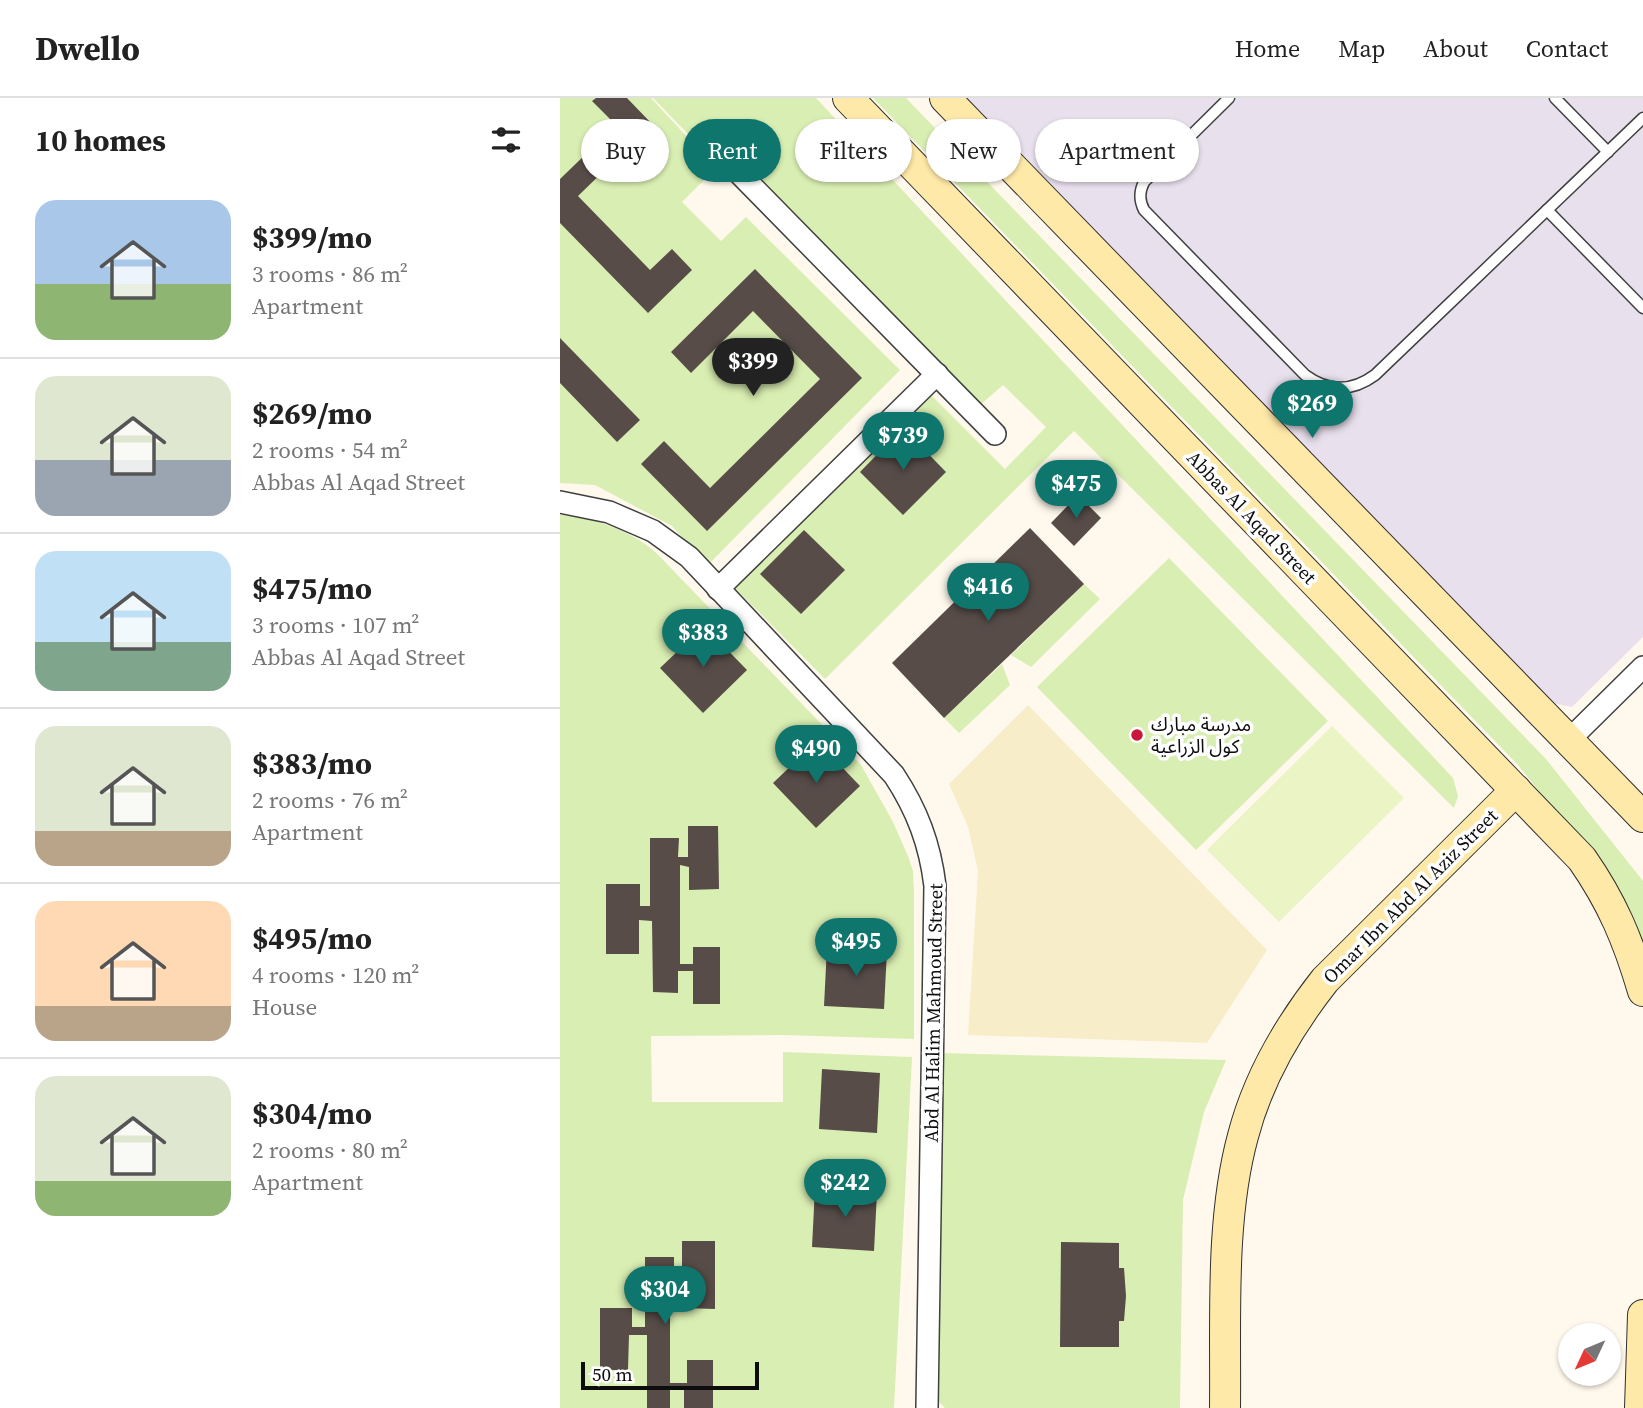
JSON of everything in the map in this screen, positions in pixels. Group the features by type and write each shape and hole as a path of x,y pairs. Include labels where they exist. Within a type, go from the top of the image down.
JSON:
{"street":[{"name":"Abbas Al Aqad Street","path":"848,98 1582,859 1615,911 1638,959 1643,991"},
{"path":"957,105 1643,817"},
{"path":"748,182 995,434"},
{"path":"718,589 937,374"},
{"name":"Abd Al Halim Mahmoud Street","path":"560,502 609,512 653,531 689,557 894,775 908,797 928,845 936,906 927,1408"},
{"path":"1569,740 1643,667"},
{"name":"Omar Ibn Abd Al Aziz Street","path":"1224,1408 1230,1204 1243,1136 1267,1070 1303,1009 1325,980 1516,790"},
{"path":"1640,1408 1643,1315"}],"lane":[{"path":"1229,98 1144,182 1141,203 1144,210 1305,375 1324,386 1346,388 1356,386 1375,375 1643,118"},
{"path":"1555,98 1608,152"},
{"path":"1547,210 1643,308"}],"shaded area":[{"path":"961,98 1643,98 1643,637 1572,707 1546,702 1042,182 1199,182 1199,119 1035,119 1035,174 1021,160 1021,119 981,119"},
{"path":"1028,705 1267,950 1207,1043 968,1035 978,871 968,827 949,784"}],"green space":[{"path":"560,98 651,98 683,132 683,182 702,182 682,202 721,241 746,217 900,370 707,566 672,526 595,485 560,483"},
{"path":"653,98 816,98 836,119 795,119 795,182 895,182 1453,778 1458,796 1454,808 1074,431 825,679 729,582 923,387 1005,469 1046,427 1003,385 964,419 734,182 781,182 781,119 683,119 683,129"},
{"path":"873,98 906,98 926,119 926,153 912,138 912,119 893,119"},
{"path":"954,182 987,182 1546,759 1643,881 1643,940 1602,870 1518,765"},
{"path":"560,515 581,517 615,528 636,538 656,553 861,765 892,820 908,856 913,871 914,890 914,1039 783,1035 651,1036 652,1102 783,1102 783,1052 912,1057 894,1408 560,1408"},
{"path":"1169,558 1328,721 1196,850 1037,687"},
{"path":"1084,584 1100,599 1031,667 1011,655"},
{"path":"1002,664 1010,685 959,733 944,718"},
{"path":"1332,726 1404,798 1279,922 1207,850"},
{"path":"939,1053 1226,1060 1204,1112 1183,1200 1180,1408 945,1408 937,1400"}],"building":[{"path":"596,98 627,98 647,119 610,119 592,101"},
{"path":"581,159 581,182 592,182 578,196 650,270 672,249 692,270 648,313 560,223 560,179"},
{"path":"755,269 862,378 707,531 641,464 664,441 710,488 820,379 753,311 691,373 671,352"},
{"path":"560,338 640,420 617,442 560,383"},
{"path":"903,428 946,472 903,515 860,472"},
{"path":"1078,495 1101,518 1074,546 1051,523"},
{"path":"1030,528 1084,584 944,718 892,663"},
{"path":"804,530 845,570 801,614 760,574"},
{"path":"704,626 747,670 703,713 660,668"},
{"path":"817,741 860,786 816,828 773,783"},
{"path":"688,826 718,826 719,889 689,890 689,867 680,865 680,964 693,964 693,947 720,947 720,1004 693,1004 693,971 678,971 678,993 653,992 652,921 639,920 639,954 606,954 606,884 640,884 640,906 650,906 650,838 679,838 678,857 688,857"},
{"path":"827,947 887,950 884,1009 824,1006"},
{"path":"822,1069 880,1073 877,1133 819,1129"},
{"path":"815,1188 877,1192 874,1251 812,1247"},
{"path":"682,1241 715,1241 715,1309 683,1308 683,1287 670,1287 670,1383 687,1383 687,1360 713,1360 713,1408 684,1408 684,1389 670,1389 670,1408 647,1408 647,1335 629,1335 628,1370 600,1370 600,1308 632,1308 632,1327 645,1327 645,1257 674,1257 674,1275 682,1275"},
{"path":"1061,1242 1119,1243 1119,1268 1124,1268 1126,1296 1124,1321 1119,1321 1119,1347 1060,1347"}],"place":[{"name":"مدرسة مبارك كول الزراعية","path":"1137,735"}]}
